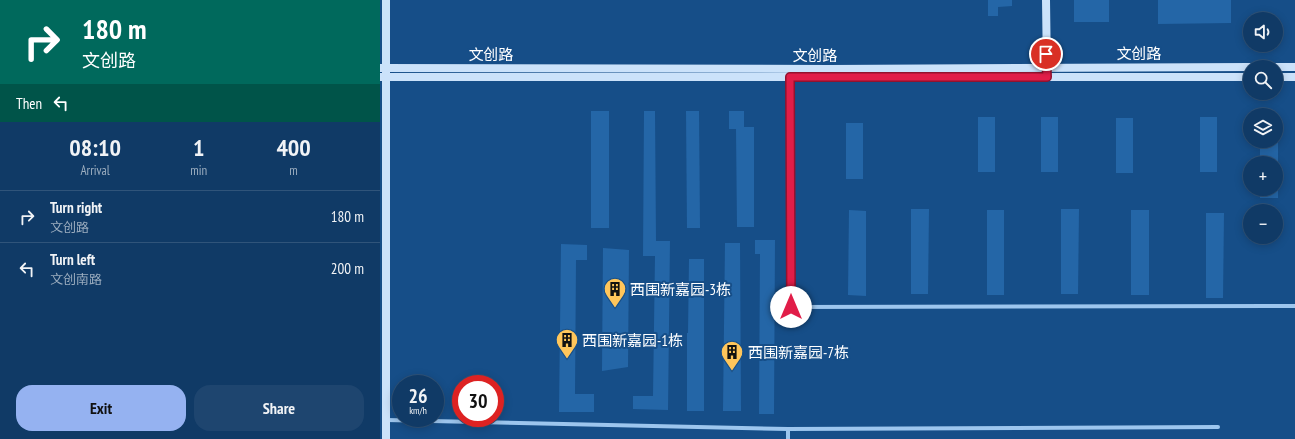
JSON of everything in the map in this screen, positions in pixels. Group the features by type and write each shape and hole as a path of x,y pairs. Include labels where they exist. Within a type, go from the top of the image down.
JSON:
{"street":[{"path":"386,0 383,68 386,439"},
{"path":"1046,0 1047,77"},
{"name":"文创路","path":"383,77 790,73 1046,68 1243,67"},
{"path":"1283,67 1295,67"},
{"name":"文创路","path":"383,68 1047,77 1243,77"},
{"path":"790,73 791,307 1295,306"},
{"path":"1283,77 1295,77"},
{"path":"386,420 788,429 1218,426"},
{"path":"788,429 788,439"}],"building":[{"path":"988,0 1012,0 1012,6 998,7 998,16 988,16"},
{"path":"1074,0 1109,0 1109,22 1074,22"},
{"path":"1158,0 1231,0 1231,23 1158,24"},
{"path":"591,111 609,111 609,228 591,228"},
{"path":"644,111 655,111 656,241 670,241 668,410 633,409 633,396 653,396 655,256 643,256"},
{"path":"686,111 699,111 700,228 687,228"},
{"path":"729,111 744,111 744,127 754,127 754,227 737,227 736,129 729,129"},
{"path":"978,117 995,117 995,172 978,172"},
{"path":"1041,117 1058,117 1058,172 1041,172"},
{"path":"1200,117 1217,117 1217,172 1200,172"},
{"path":"1116,118 1133,118 1133,173 1116,173"},
{"path":"846,123 863,123 863,179 846,179"},
{"path":"1260,148 1278,148 1278,156 1260,156"},
{"path":"1260,196 1278,196 1278,198 1260,198"},
{"path":"911,209 929,209 928,294 911,294"},
{"path":"1061,209 1079,209 1078,294 1061,294"},
{"path":"849,210 866,211 866,296 848,295"},
{"path":"987,210 1004,210 1004,295 987,295"},
{"path":"1131,210 1149,210 1149,295 1131,295"},
{"path":"1206,213 1224,213 1223,298 1206,298"},
{"path":"755,240 775,240 774,414 759,414 760,254 755,254"},
{"path":"725,243 740,243 741,411 723,411"},
{"path":"561,244 587,245 587,260 576,260 575,394 594,394 594,412 559,412"},
{"name":"西围新嘉园-3栋","path":"603,248 629,250 628,367 602,371"},
{"path":"689,259 704,259 704,411 687,411"}],"place":[{"name":"西围新嘉园-3栋","path":"615,308"},
{"name":"西围新嘉园-1栋","path":"567,360"},
{"name":"西围新嘉园-7栋","path":"732,372"}],"route":[{"path":"791,307 790,77 1047,77 1046,54"}]}
